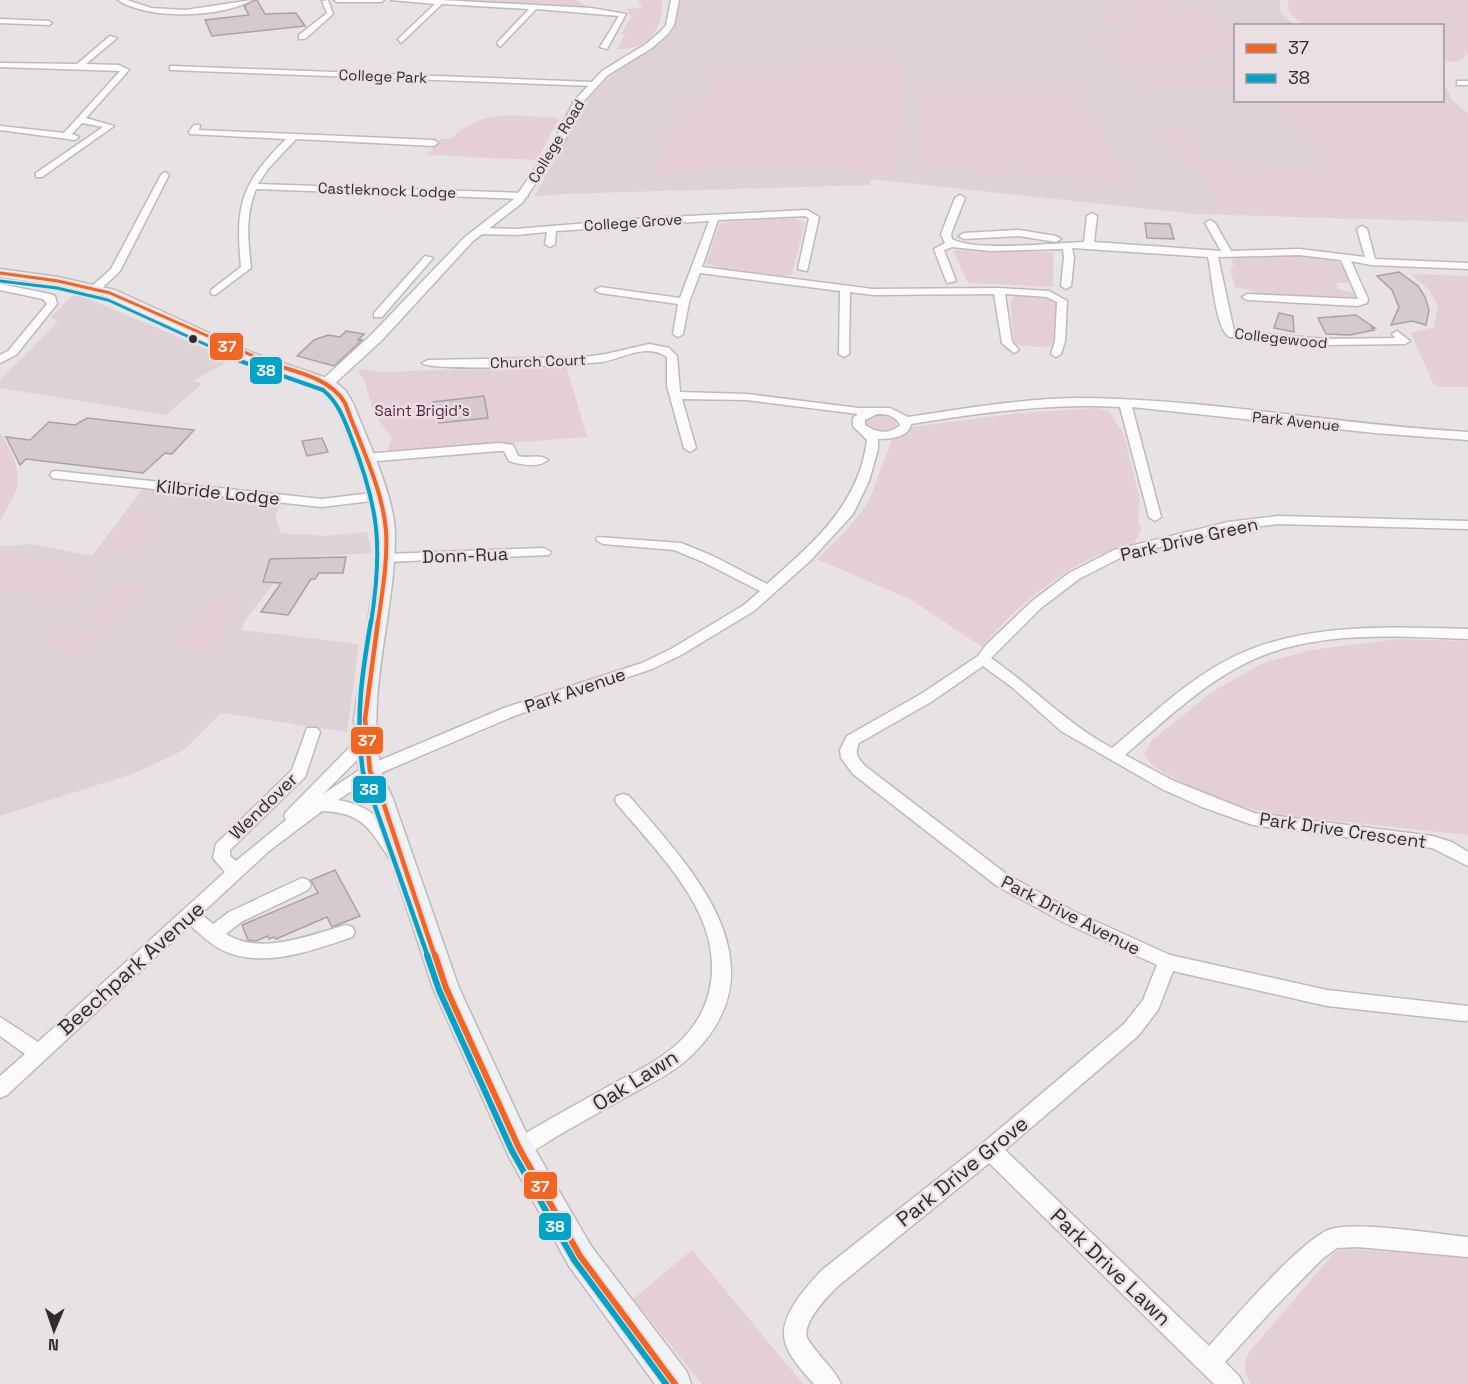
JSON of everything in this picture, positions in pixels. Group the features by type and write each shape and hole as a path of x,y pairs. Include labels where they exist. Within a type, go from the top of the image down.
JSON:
{"main road":[{"path":"0,273 96,288 248,356 327,383 339,393 345,403 384,515 386,558 365,719 370,771 382,799 446,988 519,1148 580,1256 675,1384"}],"street":[{"path":"121,0 150,8 196,11 225,7 249,0"},
{"path":"302,37 331,13 324,1 381,0"},
{"path":"396,0 591,10 623,14 604,47"},
{"path":"587,0 594,6 591,10"},
{"name":"College Road","path":"327,383 377,337 479,231 523,196 559,142 577,103 615,66 649,46 664,33 670,25 675,0"},
{"path":"401,41 441,2"},
{"path":"500,45 534,7"},
{"path":"189,21 196,11"},
{"path":"0,21 50,23"},
{"path":"78,67 113,38"},
{"path":"0,65 119,67 125,70 66,136"},
{"name":"College Park","path":"173,68 594,84"},
{"path":"39,175 109,128 109,124 82,120"},
{"path":"197,127 193,132 434,143"},
{"path":"0,128 93,139"},
{"path":"215,292 246,268 242,230 251,186 258,174 294,136"},
{"path":"96,288 115,271 165,175"},
{"name":"Castleknock Lodge","path":"251,186 335,187 523,196"},
{"path":"960,198 946,234 947,240 952,244 965,247 1020,248 1089,245 1212,255 1299,252 1413,266 1468,266"},
{"name":"College Grove","path":"479,231 516,232 715,217 813,215 803,269"},
{"path":"1089,245 1092,216"},
{"name":"College Grove","path":"678,334 684,302 715,217"},
{"path":"1210,224 1228,254"},
{"path":"550,244 552,228"},
{"path":"1362,229 1371,262"},
{"path":"1019,233 1020,248"},
{"path":"964,236 1019,233 1056,239"},
{"path":"951,281 939,249 952,244"},
{"path":"1052,281 1066,284 1067,246"},
{"name":"Collegewood","path":"1212,255 1221,288 1225,329 1230,334 1336,343 1404,341 1397,334"},
{"path":"378,315 428,258"},
{"path":"1247,297 1358,303 1363,301 1363,298 1345,259"},
{"path":"695,269 888,293 999,291 1049,294 1062,302 1060,341 1056,354"},
{"path":"0,287 46,296 51,298 52,304 12,353 0,360"},
{"path":"844,354 845,289"},
{"path":"600,290 684,302"},
{"path":"999,291 1007,343 1014,350"},
{"path":"398,294 416,295"},
{"name":"Church Court","path":"428,363 585,360 606,358 627,350 648,347 666,350 672,356 671,377 675,395"},
{"path":"690,448 675,395 747,397 859,411 890,411 905,421 906,425 899,432 884,436 869,433"},
{"name":"Park Avenue","path":"905,421 1063,402 1182,407 1294,422 1468,436"},
{"path":"1125,404 1155,517"},
{"name":"Park Avenue","path":"370,771 515,710 662,659 725,623 770,591 806,558 850,507 863,481 873,445 869,433 863,430 858,422 862,415 875,411"},
{"path":"364,458 499,447 509,448 513,458 520,461 542,460"},
{"path":"394,455 396,469"},
{"name":"Kilbride Lodge","path":"56,475 126,484 138,483 322,502 379,496"},
{"name":"Park Drive Green","path":"983,659 991,648 1036,605 1074,576 1119,554 1228,526 1278,520 1468,525"},
{"path":"603,540 676,546 770,591"},
{"name":"Donn-Rua","path":"386,558 544,552"},
{"path":"1114,755 1196,689 1230,666 1276,647 1339,635 1402,632 1468,634"},
{"name":"Park Drive Crescent","path":"983,659 1018,684 1066,727 1168,785 1208,803 1253,819 1432,842 1463,856"},
{"name":"Park Drive Avenue","path":"983,659 926,698 854,740 848,750 849,758 859,770 1003,881 1069,917 1167,962 1327,998 1465,1013"},
{"name":"Wendover","path":"237,872 221,858 222,848 299,773 312,732"},
{"name":"Beechpark Avenue","path":"0,1089 263,847 356,751 366,735"},
{"name":"Beechpark Avenue","path":"263,847 319,805 370,771"},
{"name":"Oak Lawn","path":"519,1148 662,1066 685,1049 717,1004 724,966 721,945 714,923 692,884 623,800"},
{"path":"319,805 346,806 364,813 404,866"},
{"path":"213,934 235,917 302,885"},
{"path":"190,915 213,934 236,948 261,950 279,948 346,932"},
{"name":"Park Drive Grove","path":"829,1384 796,1341 795,1327 809,1301 830,1278 990,1150 1131,1030 1151,1004 1167,962"},
{"path":"0,1024 38,1053"},
{"name":"Park Drive Lawn","path":"990,1150 1231,1384"},
{"path":"1209,1363 1264,1302 1314,1252 1333,1238 1357,1237 1468,1247"}],"shaded area":[{"path":"681,0 1280,0 1280,12 1293,24 1234,24 1234,102 1444,102 1444,84 1453,101 1468,114 1468,222 1195,214 870,179 870,185 560,194 534,197 590,97 614,73 661,44 674,29"},
{"path":"74,294 231,360 193,381 202,384 166,415 0,388 0,380 58,322 51,317"},
{"path":"144,487 283,500 275,517 281,533 325,536 367,532 372,553 270,559 263,581 274,583 244,622 242,630 359,644 347,732 221,713 184,750 135,773 0,816 0,546 32,544 92,556"}],"green space":[{"path":"424,0 576,0 587,7"},
{"path":"638,0 662,0 662,11 656,29 645,42 637,46 616,49 625,35 621,34 631,17 626,9 642,8"},
{"path":"1288,0 1468,0 1468,53 1459,62 1444,61 1444,24 1302,24 1289,12"},
{"path":"1160,1 1206,10 1234,26 1234,40 1228,52 1201,60 1120,60 1119,55 1089,39 1086,32 1116,36 1127,31 1132,27 1100,17 1102,13 1128,11 1132,2"},
{"path":"804,59 901,62 904,109 897,173 785,167 654,172 685,99 706,100 716,67 802,66"},
{"path":"1129,67 1234,68 1234,86 1137,85"},
{"path":"1054,82 1074,88 1130,181 1126,183 918,166 924,85"},
{"path":"1444,95 1468,122 1468,219 1222,211 1200,171 1182,165 1167,139 1154,136 1155,131 1167,127 1201,134 1195,145 1202,152 1197,157 1202,160 1243,163 1246,170 1234,172 1260,172 1257,166 1324,167 1281,102 1444,102"},
{"path":"511,115 559,118 537,160 427,155 440,139 450,139 471,124 492,117"},
{"path":"794,218 805,223 792,274 783,276 721,268 706,263 719,225 723,222"},
{"path":"953,250 1053,252 1053,287 968,283"},
{"path":"1299,255 1322,257 1340,263 1350,279 1345,283 1336,283 1338,289 1356,293 1358,297 1356,300 1258,296 1251,290 1235,287 1230,268 1234,266 1231,261 1234,258"},
{"path":"1411,274 1468,276 1468,387 1439,387 1433,383 1411,333 1434,327 1438,305 1428,289"},
{"path":"1023,294 1047,297 1055,301 1057,312 1053,344 1050,347 1022,346 1014,343 1010,302 1015,296"},
{"name":"Saint Brigid's","path":"566,366 587,437 386,453 392,438 374,414 365,382 358,371 362,369 383,372"},
{"path":"1098,408 1109,411 1124,435 1140,500 1138,520 1141,530 1133,546 1093,557 1047,585 1006,620 982,647 912,600 817,559 848,529 869,501 892,440 910,427 1020,413"},
{"path":"878,414 896,419 896,427 880,431 865,424 865,418"},
{"path":"0,433 13,456 18,482 0,521"},
{"path":"129,513 162,515 135,553 101,550"},
{"path":"0,552 103,567 72,599 0,590"},
{"path":"116,581 151,586 116,626 79,620"},
{"path":"210,601 243,606 206,652 172,647"},
{"path":"63,627 108,634 89,654 44,647"},
{"path":"1398,639 1468,641 1468,835 1271,814 1202,793 1154,767 1144,755 1151,741 1212,692 1263,663 1311,650"},
{"path":"1347,1249 1468,1257 1468,1384 1251,1384 1245,1368 1250,1351 1335,1252"},
{"path":"692,1250 803,1384 702,1384 633,1299"}],"building":[{"path":"257,0 265,14 296,13 305,26 212,36 205,20 249,15 244,6"},
{"path":"1145,223 1170,224 1174,239 1147,238"},
{"path":"1399,272 1418,286 1425,297 1429,310 1426,325 1412,321 1391,325 1399,307 1392,290 1377,276"},
{"path":"1279,313 1293,316 1294,332 1274,328"},
{"path":"1356,315 1375,328 1372,328 1374,330 1350,335 1326,334 1318,318"},
{"path":"346,331 364,334 358,340 362,340 334,366 297,356 314,340 328,335 340,337"},
{"path":"484,396 488,418 439,423 438,416 434,417 433,402"},
{"path":"87,418 194,430 172,454 165,453 143,473 26,459 20,465 6,437 30,440 49,422 75,425"},
{"path":"322,438 328,452 307,456 302,441"},
{"path":"346,557 343,573 319,573 315,579 311,579 288,615 261,612 281,583 263,582 270,559"},
{"path":"335,870 360,916 332,927 327,917 276,939 274,937 269,939 268,936 256,941 248,940 242,925 318,893 311,880"}],"transit line":[{"name":"37","path":"0,273 58,281 110,293 248,356 327,383 339,393 345,403 379,496 386,530 385,567 365,719 370,771 382,799 446,988 519,1148 580,1256 675,1384"},
{"name":"38","path":"0,281 57,288 108,300 245,363 323,390 333,398 361,463 373,502 378,532 376,592 358,712 358,742 365,780 375,802 439,990 512,1151 574,1260 666,1384"}]}
